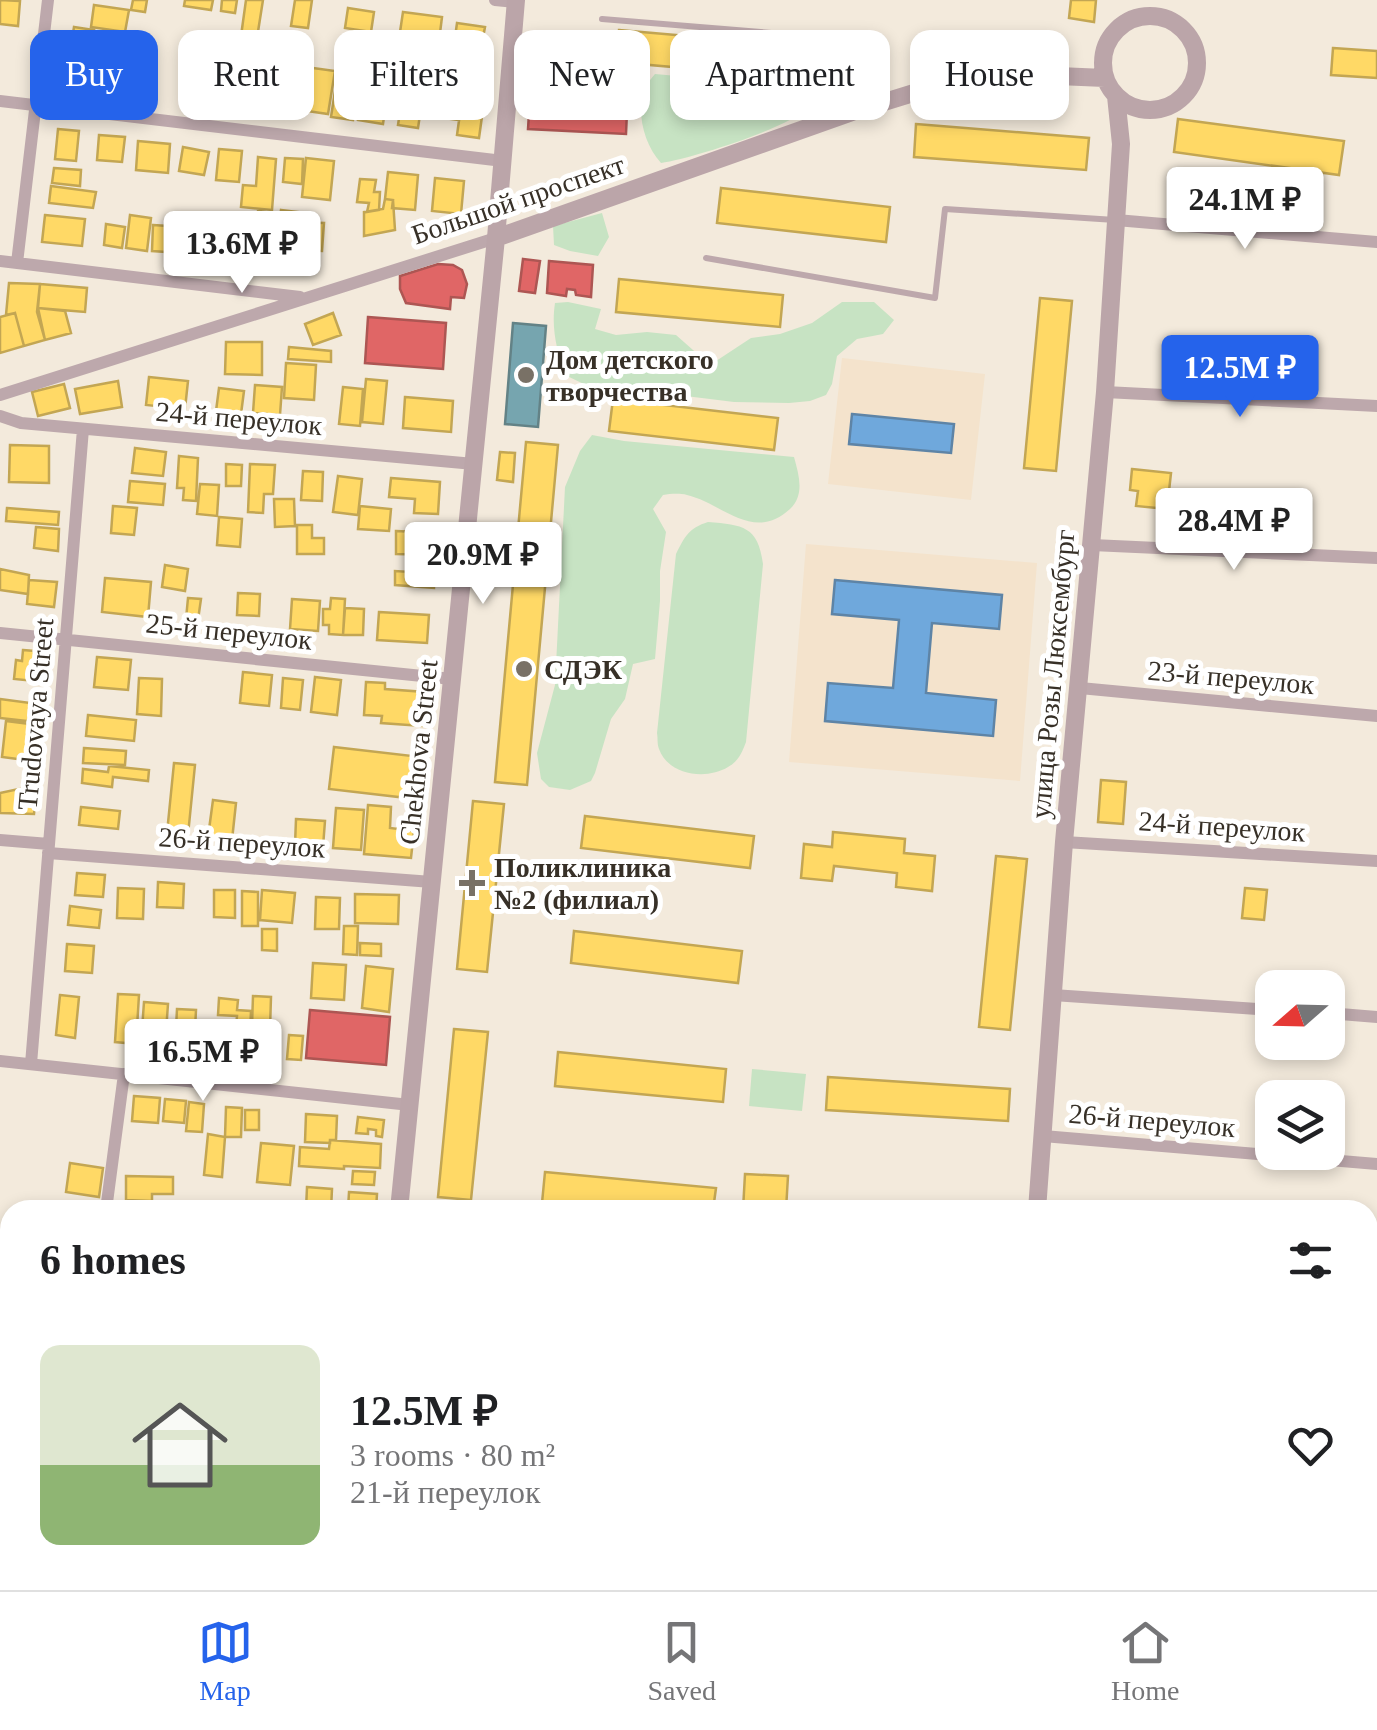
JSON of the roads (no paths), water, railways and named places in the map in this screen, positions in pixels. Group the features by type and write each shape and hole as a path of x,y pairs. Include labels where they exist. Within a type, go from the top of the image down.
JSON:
{"street":[{"path":"44,30 48,0"},
{"path":"495,0 516,1"},
{"path":"1120,26 1128,0"},
{"name":"Chekhova Street","path":"400,1200 516,1"},
{"path":"1103,57 1111,36 1120,26 1149,8 1181,27 1196,52 1192,84 1176,102 1150,110 1132,107 1116,96"},
{"name":"Большой проспект","path":"1069,71 1103,57"},
{"name":"улица Розы Люксембург","path":"1039,1200 1064,842 1105,392 1121,144 1116,96 1105,78 1103,57"},
{"name":"Большой проспект","path":"1069,76 1105,78"},
{"path":"0,101 30,104"},
{"path":"1121,144 1150,110"},
{"path":"17,263 33,120"},
{"path":"158,120 502,161"},
{"name":"Большой проспект","path":"0,395 496,238 829,120"},
{"path":"1116,220 1377,242"},
{"path":"0,261 308,298"},
{"path":"1105,392 1377,406"},
{"name":"24-й переулок","path":"0,416 21,423 474,464"},
{"name":"Trudovaya Street","path":"31,1064 83,429"},
{"path":"1092,545 1377,558"},
{"name":"25-й переулок","path":"0,633 452,678"},
{"name":"23-й переулок","path":"1080,688 1377,716"},
{"name":"26-й переулок","path":"0,840 49,848 432,882"},
{"name":"24-й переулок","path":"1064,842 1377,861"},
{"path":"1053,995 1255,1009"},
{"path":"1345,1015 1377,1017"},
{"path":"0,1061 410,1105"},
{"path":"107,1200 124,1074"},
{"name":"26-й переулок","path":"1042,1136 1377,1164"}],"lane":[{"path":"602,19 736,30"},
{"path":"706,258 935,298 945,209 1116,220"}],"place":[{"name":"Дом детского творчества","path":"526,375"},
{"name":"СДЭК","path":"524,669"},
{"name":"Поликлиника №2 (филиал)","path":"472,883"}]}
